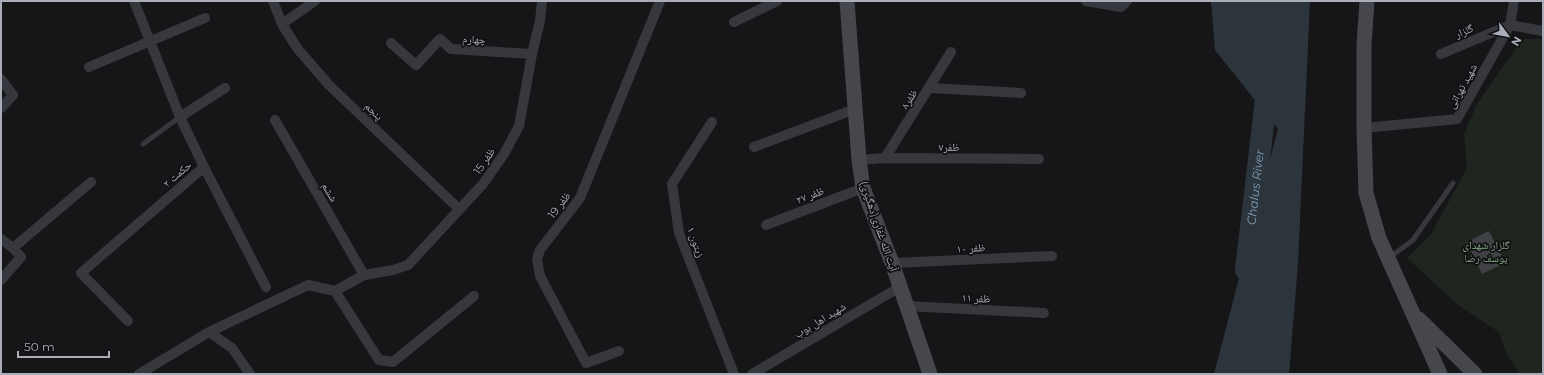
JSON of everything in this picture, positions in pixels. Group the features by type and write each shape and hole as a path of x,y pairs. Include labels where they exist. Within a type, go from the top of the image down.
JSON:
{"street":[{"name":"حکمت ۲","path":"128,321 81,273 204,167 180,117 134,1"},
{"name":"پنجم","path":"274,1 282,24 297,48 329,85 459,209"},
{"path":"282,24 315,1"},
{"name":"ظفر 15","path":"335,291 364,275 394,270 408,265 483,184 504,154 519,126 532,54 540,21 542,1"},
{"name":"ظفر 19","path":"619,351 586,363 540,276 537,259 540,250 580,198 660,1"},
{"path":"734,22 778,1"},
{"name":"آیت الله غفاری(دهگیری)","path":"847,1 858,160 863,188 892,264 930,374"},
{"path":"1086,1 1121,7 1127,1"},
{"path":"1367,1 1364,45 1366,192 1379,238 1440,374"},
{"name":"شهید تهرانی","path":"1364,128 1458,119 1510,25 1514,1"},
{"path":"89,67 205,18"},
{"path":"1510,25 1543,31"},
{"name":"گلزار","path":"1440,54 1510,25"},
{"name":"چهارم","path":"391,43 416,65 440,39 451,49 532,54"},
{"name":"ظفر۸","path":"885,158 930,88 951,52"},
{"path":"1,79 13,94 1,108"},
{"path":"180,117 225,88"},
{"path":"930,88 1021,94"},
{"path":"754,147 855,109"},
{"name":"ششم","path":"275,120 364,275"},
{"name":"زیتون ۱","path":"712,122 672,184 679,234 734,374"},
{"name":"ظفر۷","path":"858,160 885,158 1039,160"},
{"path":"204,167 266,287"},
{"path":"14,248 91,182"},
{"name":"ظفر ۲۷","path":"766,225 863,188"},
{"path":"1,239 14,248 21,257 1,280"},
{"name":"ظفر ۱۰","path":"892,264 1052,256"},
{"path":"146,373 209,332 308,285 335,291 379,360 393,362 474,296"},
{"name":"شهید اهل بوب","path":"752,374 900,287"},
{"name":"ظفر ۱۱","path":"907,306 1044,313"},
{"path":"1414,314 1475,374"},
{"path":"209,332 232,348 250,374"}],"lane":[{"path":"143,144 180,117"},
{"path":"1388,258 1413,240 1453,183"}],"green space":[{"name":"گلزار شهدای یوسف رضا","path":"1522,39 1543,39 1543,374 1520,374 1506,352 1499,332 1458,305 1407,258 1431,234 1467,168 1464,134 1477,104"}],"shaded area":[{"path":"1211,1 1310,1 1298,263 1289,374 1214,374 1278,129 1215,50"}],"building":[{"path":"1489,231 1505,263 1482,274 1467,242"}],"waterway":[{"name":"Chalus River","path":"1246,270 1268,82"}]}
